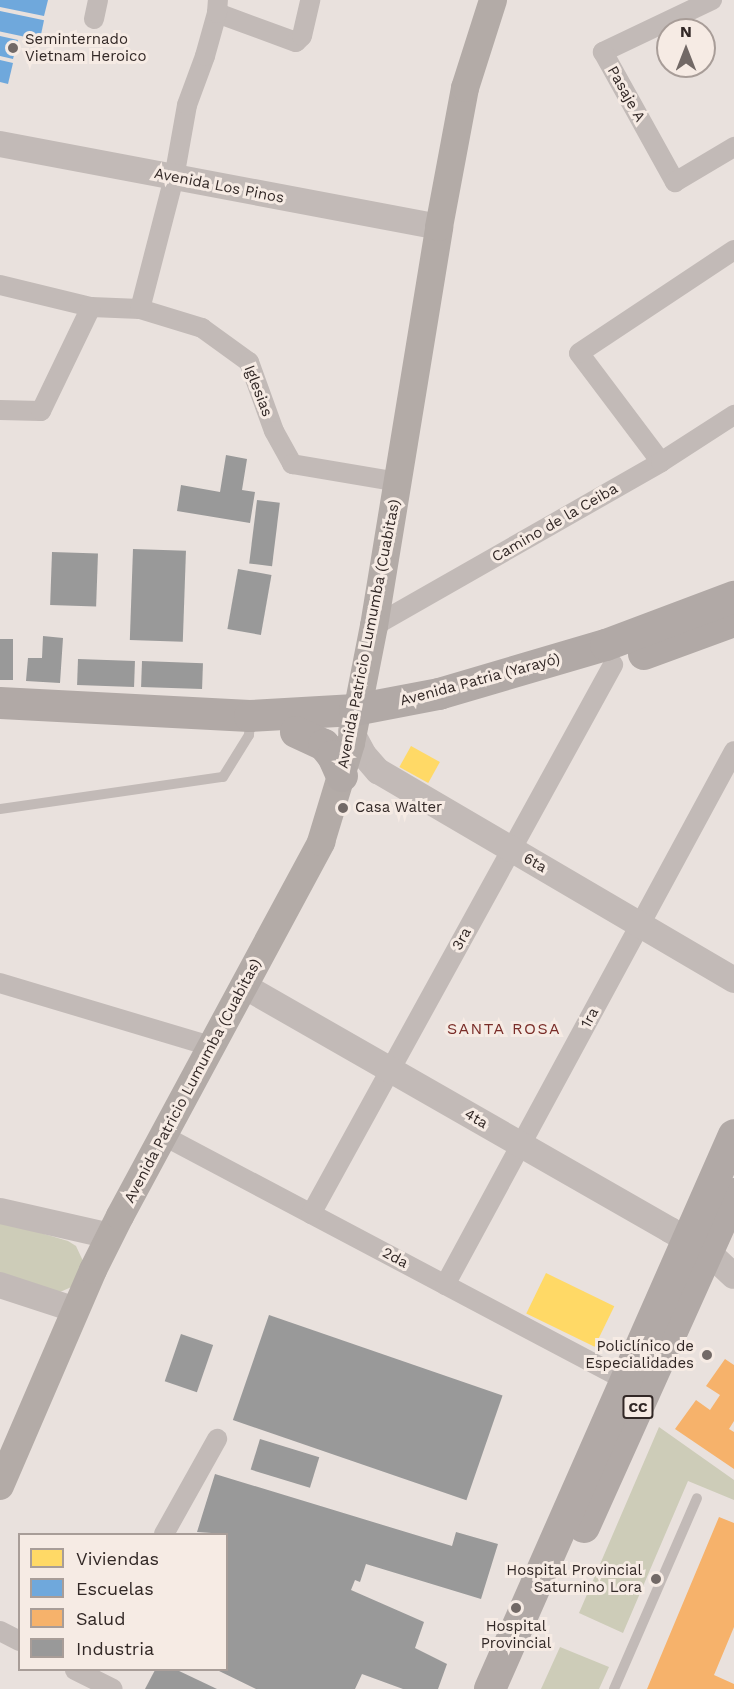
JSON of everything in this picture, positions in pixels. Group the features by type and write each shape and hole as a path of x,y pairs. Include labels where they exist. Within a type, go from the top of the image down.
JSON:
{"main road":[{"name":"Avenida Patricio Lumumba (Cuabitas)","path":"0,1486 110,1236 321,842 342,776 374,626 439,227 465,88 493,0"},
{"name":"Avenida Patria (Yarayó)","path":"0,703 250,725 296,732 353,721 606,645 734,597"},
{"name":"Avenida Patria (Yarayó)","path":"0,720 117,729 353,721 445,713 613,665 734,621"},
{"path":"296,732 324,746 333,756 342,776"},
{"name":"CC","path":"513,1689 698,1247 734,1135"},
{"name":"CC","path":"490,1689 625,1380 698,1247 734,1194"}],"street":[{"path":"140,309 174,178 187,105 217,6 296,42 302,36 310,0"},
{"name":"Pasaje A","path":"712,0 603,52 675,182 734,147"},
{"name":"Avenida Los Pinos","path":"0,144 439,227"},
{"path":"661,462 579,353 734,250"},
{"name":"Iglesias","path":"0,285 91,307 140,309 202,328 249,362 274,431 292,464 398,482"},
{"path":"0,411 41,411 91,307"},
{"name":"Camino de la Ceiba","path":"374,626 661,462 734,415"},
{"name":"3ra","path":"311,1214 613,665"},
{"name":"6ta","path":"353,721 363,754 378,771 734,980"},
{"name":"1ra","path":"445,1285 734,751"},
{"path":"0,983 210,1046"},
{"name":"4ta","path":"244,986 698,1247"},
{"name":"2da","path":"164,1136 625,1380"},
{"path":"0,1211 110,1236"},
{"path":"698,1247 734,1276"},
{"path":"0,1285 76,1310"},
{"path":"165,1533 217,1439"},
{"path":"0,1631 18,1640"},
{"path":"82,1676 113,1689"}],"lane":[{"path":"0,809 223,777 250,725"},
{"path":"614,1689 697,1498"}],"green space":[{"path":"0,1221 68,1241 76,1246 83,1261 76,1285 60,1292 0,1275"},
{"path":"659,1427 734,1480 734,1500 688,1481 623,1633 579,1613"},
{"path":"560,1647 609,1667 599,1689 541,1689"}],"building: Viviendas":[{"path":"411,746 440,762 428,783 399,767"},
{"path":"546,1273 614,1306 595,1347 526,1313"}],"building: Escuelas":[{"path":"0,0 48,0 44,16 0,7"},
{"path":"0,11 44,20 40,40 0,31"},
{"path":"0,36 18,40 13,59 0,56"},
{"path":"0,60 13,63 8,84 0,82"}],"building: Salud":[{"path":"725,1359 734,1365 734,1421 729,1429 734,1432 734,1469 675,1429 696,1400 710,1410 720,1395 706,1386"},
{"path":"719,1517 734,1523 734,1627 714,1675 734,1684 734,1689 647,1689"}],"building: Industria":[{"path":"226,455 247,459 242,490 255,492 250,523 177,511 181,485 220,492"},
{"path":"257,500 280,503 272,566 249,564"},
{"path":"133,549 186,551 183,642 130,640"},
{"path":"52,552 98,554 96,607 50,605"},
{"path":"238,569 271,575 261,635 227,629"},
{"path":"43,636 63,638 60,683 26,681 28,658 42,658"},
{"path":"0,639 13,639 13,680 0,680"},
{"path":"78,659 135,661 134,687 77,685"},
{"path":"142,661 203,663 202,689 141,687"},
{"path":"269,1315 503,1395 466,1500 233,1420"},
{"path":"181,1334 213,1345 197,1392 165,1381"},
{"path":"260,1439 319,1457 310,1488 251,1470"},
{"path":"215,1474 452,1546 456,1532 498,1544 481,1599 366,1564 360,1582 355,1580 351,1590 424,1622 415,1648 447,1664 438,1689 403,1689 362,1674 355,1689 256,1689 219,1671 228,1671 228,1533 197,1532"},
{"path":"154,1671 179,1671 217,1689 145,1689"}],"place":[{"name":"Seminternado Vietnam Heroico","path":"13,48"},
{"name":"Casa Walter","path":"343,808"},
{"name":"Policlínico de Especialidades","path":"707,1355"},
{"name":"Hospital Provincial Saturnino Lora","path":"656,1579"},
{"name":"Hospital Provincial","path":"516,1608"}],"district":[{"name":"SANTA ROSA","path":"504,1029"}]}
